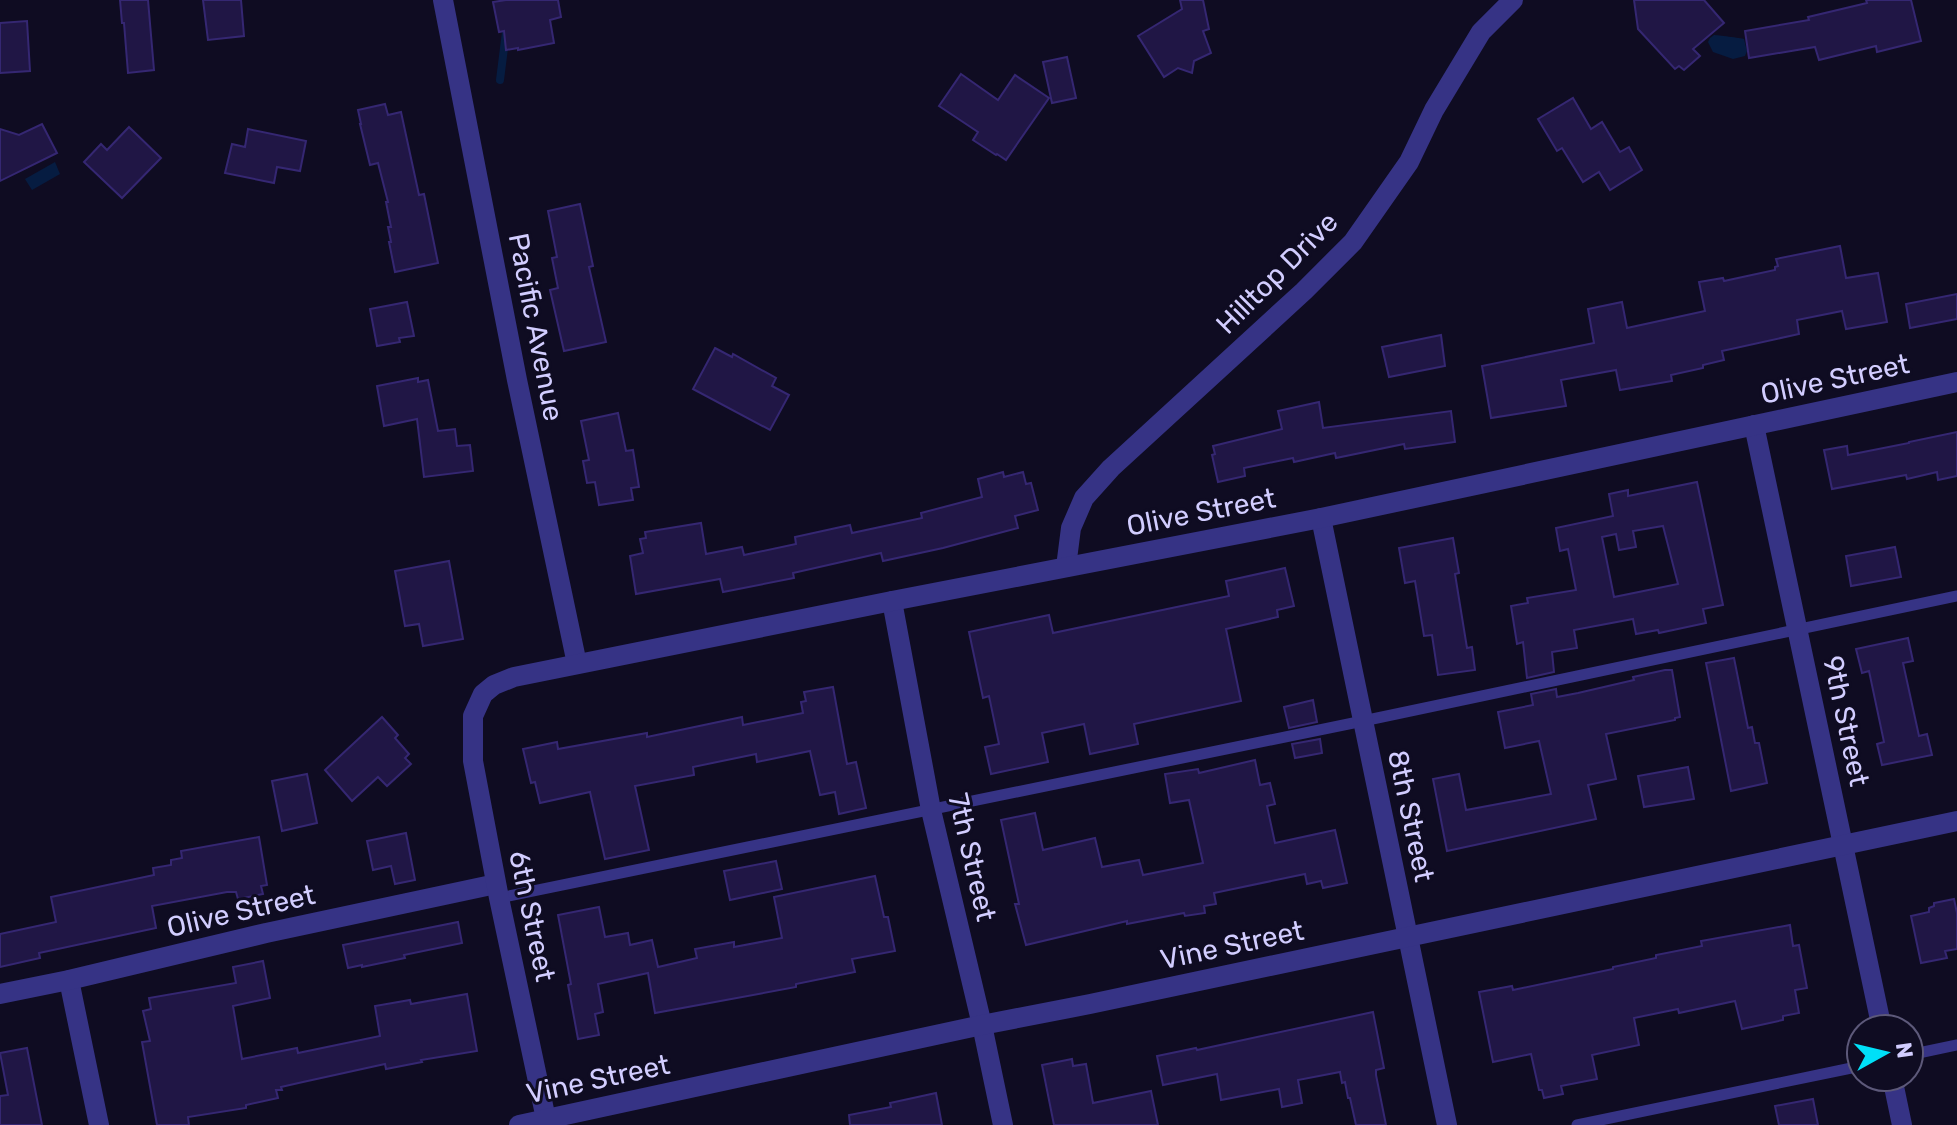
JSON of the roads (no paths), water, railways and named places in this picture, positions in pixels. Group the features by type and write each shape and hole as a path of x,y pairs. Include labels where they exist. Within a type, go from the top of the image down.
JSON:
{"street":[{"name":"Pacific Avenue","path":"443,0 517,380 577,664"},
{"name":"Hilltop Drive","path":"1066,567 1071,528 1084,498 1111,468 1353,242 1409,162 1434,110 1481,32 1513,0"},
{"name":"Olive Street","path":"473,716 483,694 494,685 514,677 1321,518 1957,382"},
{"name":"9th Street","path":"1754,425 1879,1013"},
{"name":"8th Street","path":"1321,518 1447,1125"},
{"name":"7th Street","path":"892,601 931,810 1003,1125"},
{"name":"6th Street","path":"473,716 473,761 497,891 547,1122"},
{"name":"Vine Street","path":"519,1125 547,1122 982,1025 1957,821"},
{"name":"Olive Street","path":"0,994 266,933 497,891"},
{"path":"69,980 99,1125"},
{"path":"1895,1093 1902,1125"}],"lane":[{"path":"497,891 931,810 1957,596"},
{"path":"1925,1052 1957,1045"},
{"path":"1577,1125 1845,1069"}],"water":[{"path":"1714,35 1744,39 1745,56 1733,59 1713,52 1708,42"},
{"path":"55,162 60,174 32,190 25,179"}],"waterway":[{"path":"500,80 506,32"}]}
